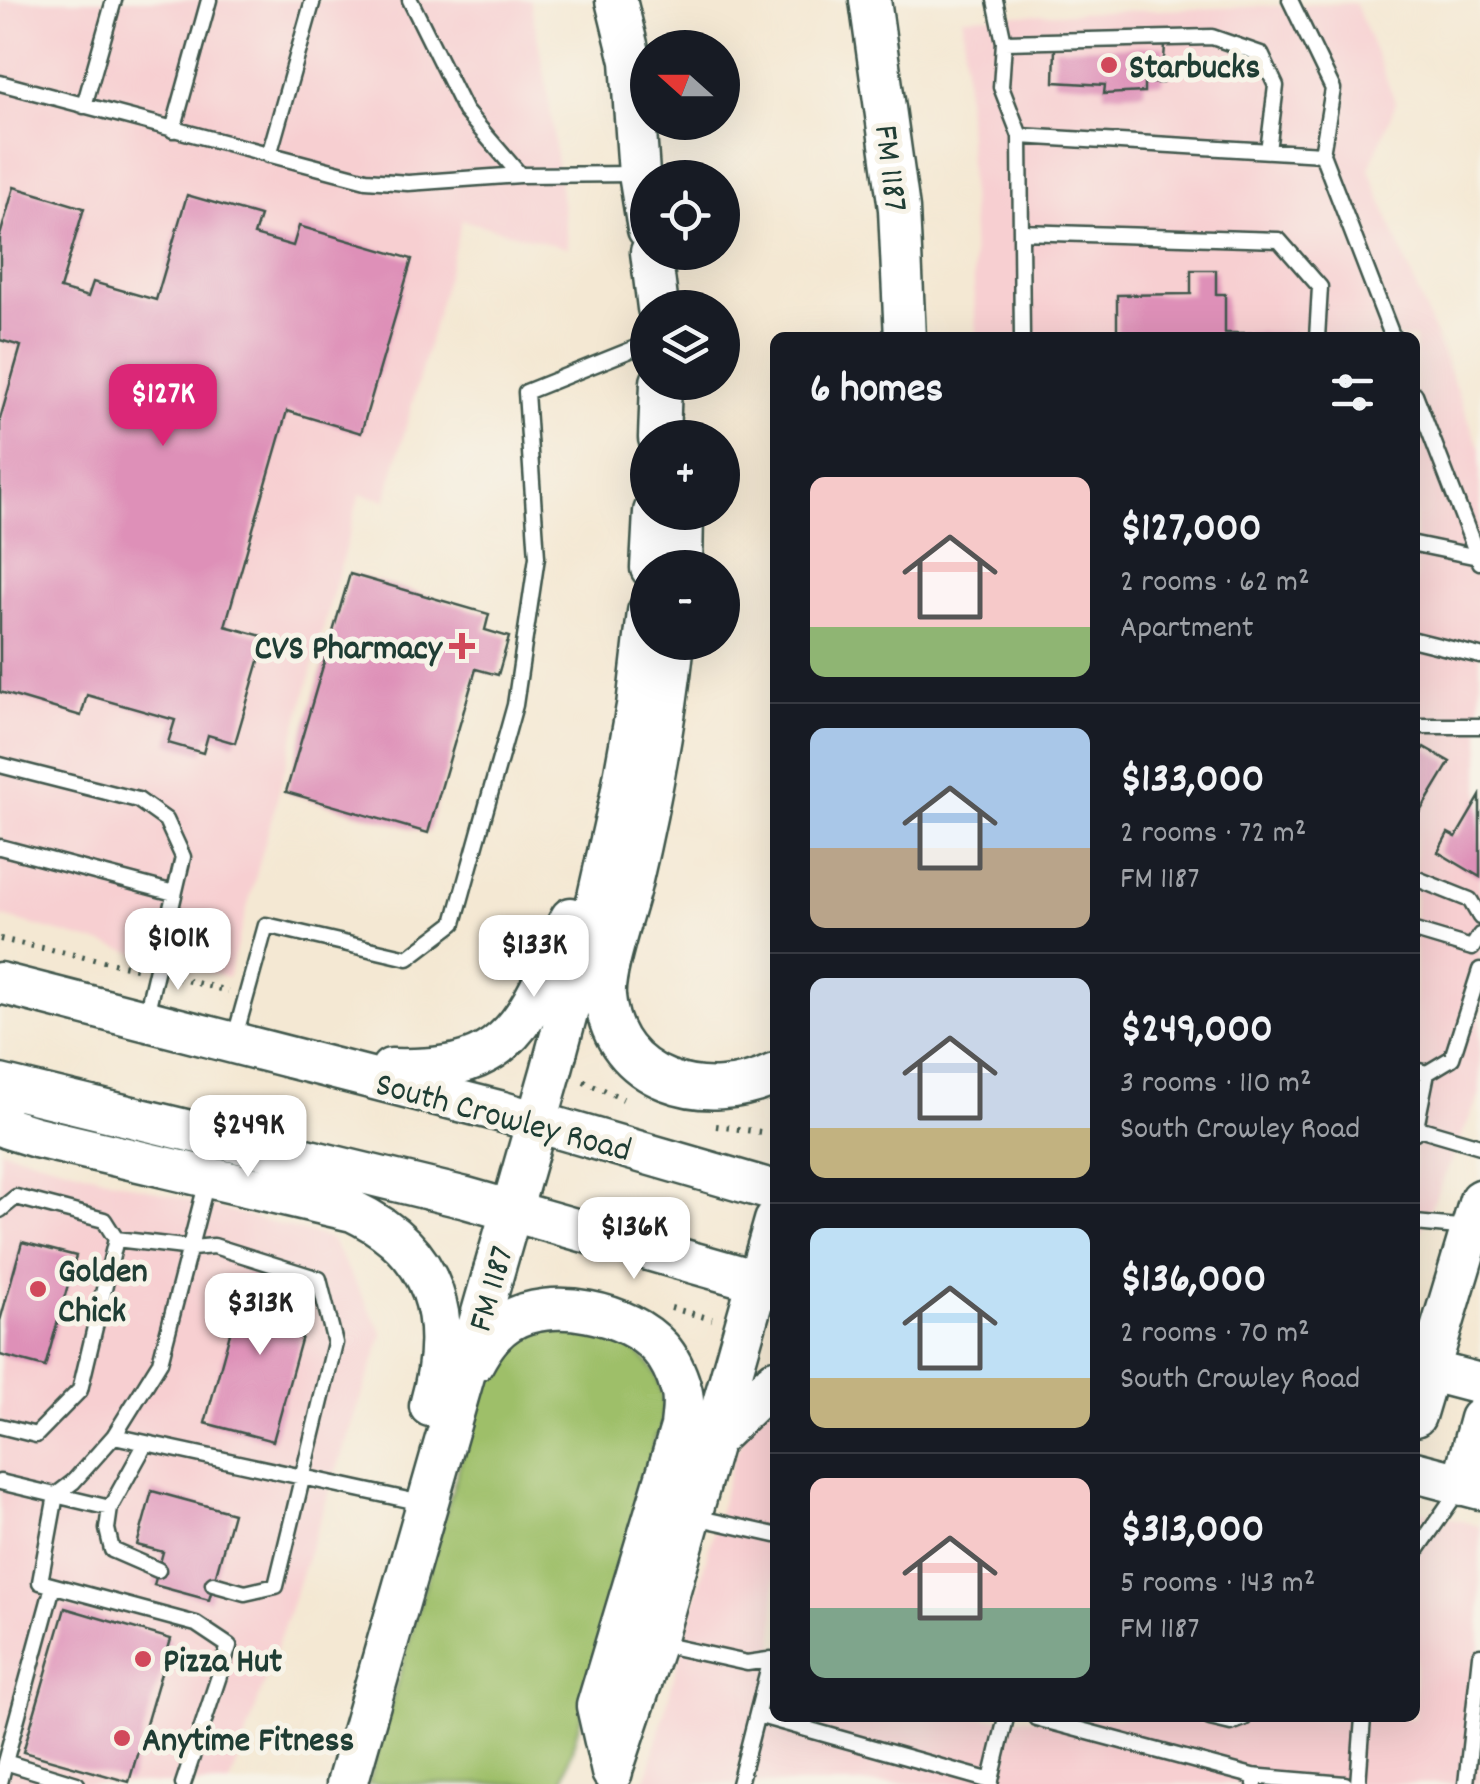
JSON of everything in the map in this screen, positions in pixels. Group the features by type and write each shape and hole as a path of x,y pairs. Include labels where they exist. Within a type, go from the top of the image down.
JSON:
{"main road":[{"path":"616,0 631,61 637,160"},
{"name":"FM 1187","path":"870,0 900,209 905,332"},
{"name":"FM 1187","path":"347,1784 414,1502 456,1398 598,897 630,743 641,660"},
{"path":"672,660 665,724 604,990 608,1021 630,1056 647,1071 668,1080 714,1090 770,1076"},
{"path":"339,1070 436,1070 472,1061 505,1040 525,1015 545,979 569,919 598,897"},
{"name":"South Crowley Road","path":"0,984 537,1122 770,1189"},
{"path":"0,1085 214,1158 353,1211 381,1225 424,1267 436,1294 441,1350 414,1502 320,1784"},
{"path":"0,1120 7,1128 22,1133 214,1158 512,1210 767,1284 710,1443 655,1642 610,1778"},
{"path":"1476,1214 1422,1369 1480,1384"},
{"path":"456,1398 494,1334 509,1321 534,1311 560,1308 614,1320 641,1332 659,1347 674,1370 683,1394 682,1428 598,1706 610,1778"},
{"path":"710,1443 770,1385"},
{"path":"1420,1473 1471,1487 1480,1418"}],"lane":[{"path":"84,106 114,0"},
{"path":"173,130 209,0"},
{"path":"269,155 313,0"},
{"path":"410,0 465,110 520,176"},
{"path":"994,0 1004,42 1000,87 1020,136 1022,332"},
{"path":"1290,0 1333,89 1322,154 1391,332"},
{"path":"1004,42 1212,37 1261,54 1276,86 1268,151"},
{"path":"0,84 366,180 408,183 630,174"},
{"path":"1020,136 1322,154"},
{"path":"1020,232 1278,240 1320,287 1317,332"},
{"path":"233,1043 266,925 408,958 454,923 515,705 537,557 526,392 630,351"},
{"path":"1420,407 1479,560"},
{"path":"1420,545 1479,560"},
{"path":"1420,641 1480,656"},
{"path":"1420,726 1480,726"},
{"path":"0,765 138,800 166,820 183,856 144,1021"},
{"path":"0,847 174,893"},
{"path":"1420,880 1475,900 1480,917"},
{"path":"1420,932 1478,946"},
{"path":"1421,1072 1452,1058 1480,972"},
{"path":"1420,1130 1480,1146"},
{"path":"183,1784 229,1646 196,1624 40,1582 56,1495 73,1482 114,1436 160,1362 214,1158"},
{"path":"0,1210 16,1197 104,1220 116,1238 80,1390 36,1436 0,1426"},
{"path":"1420,1222 1476,1214"},
{"path":"116,1238 192,1248 214,1246 319,1279 335,1343 276,1586 245,1593 213,1584"},
{"path":"114,1436 414,1502"},
{"path":"146,1443 110,1508 107,1528 112,1550 158,1570"},
{"path":"0,1482 110,1508"},
{"path":"1420,1548 1471,1487"},
{"path":"690,1516 770,1534"},
{"path":"0,1783 53,1586"},
{"path":"655,1642 747,1663 770,1659"},
{"path":"1466,1784 1480,1655"},
{"path":"740,1784 770,1669"},
{"path":"757,1714 770,1718"},
{"path":"784,1722 990,1782 1005,1722"},
{"path":"1358,1784 1363,1722"},
{"path":"1088,1724 1252,1780 1345,1784"},
{"path":"5,1762 77,1784"}],"path":[{"path":"0,939 247,996"}],"shaded area":[{"path":"0,0 530,0 547,86 568,248 462,220 386,500 360,494 228,978 0,916"},
{"path":"1355,3 1396,103 1369,169 1480,449 1480,1094 1420,1232 1420,332 976,332 963,17"},
{"path":"0,1149 331,1239 383,1334 230,1784 0,1784"},
{"path":"770,1402 770,1722 1420,1722 1420,1510 1480,1526 1480,1784 645,1784 733,1459 746,1431"}],"green space":[{"path":"535,1328 588,1333 632,1349 648,1362 658,1381 663,1405 661,1436 656,1435 652,1449 657,1452 562,1784 368,1784 462,1455 494,1358 511,1338"}],"building":[{"name":"Starbucks","path":"1165,46 1162,83 1144,83 1144,92 1104,94 1105,85 1054,82 1055,48"},
{"path":"14,187 84,208 60,289 88,297 93,282 156,300 187,195 260,216 254,235 293,246 299,226 412,259 361,433 287,411 225,626 266,637 235,743 208,735 203,753 168,743 175,720 87,695 81,716 0,692 0,419 21,346 0,340 0,236"},
{"path":"1191,270 1216,270 1216,294 1225,294 1225,332 1117,332 1117,295 1191,294"},
{"name":"CVS Pharmacy","path":"350,574 489,614 485,630 509,637 498,675 476,669 428,833 286,792"},
{"path":"1424,747 1450,762 1420,812 1420,753"},
{"path":"1480,796 1480,877 1438,852 1448,833 1456,837"},
{"name":"Golden Chick","path":"22,1242 76,1256 45,1367 0,1355 0,1321"},
{"path":"246,1275 314,1293 273,1441 205,1423"},
{"path":"152,1491 233,1513 209,1600 154,1585 163,1552 137,1545"},
{"path":"65,1608 171,1639 129,1782 23,1752"}],"place":[{"name":"Starbucks","path":"1109,65"},
{"name":"CVS Pharmacy","path":"462,646"},
{"name":"Golden Chick","path":"38,1289"},
{"name":"Pizza Hut","path":"143,1659"},
{"name":"Anytime Fitness","path":"122,1738"}]}
